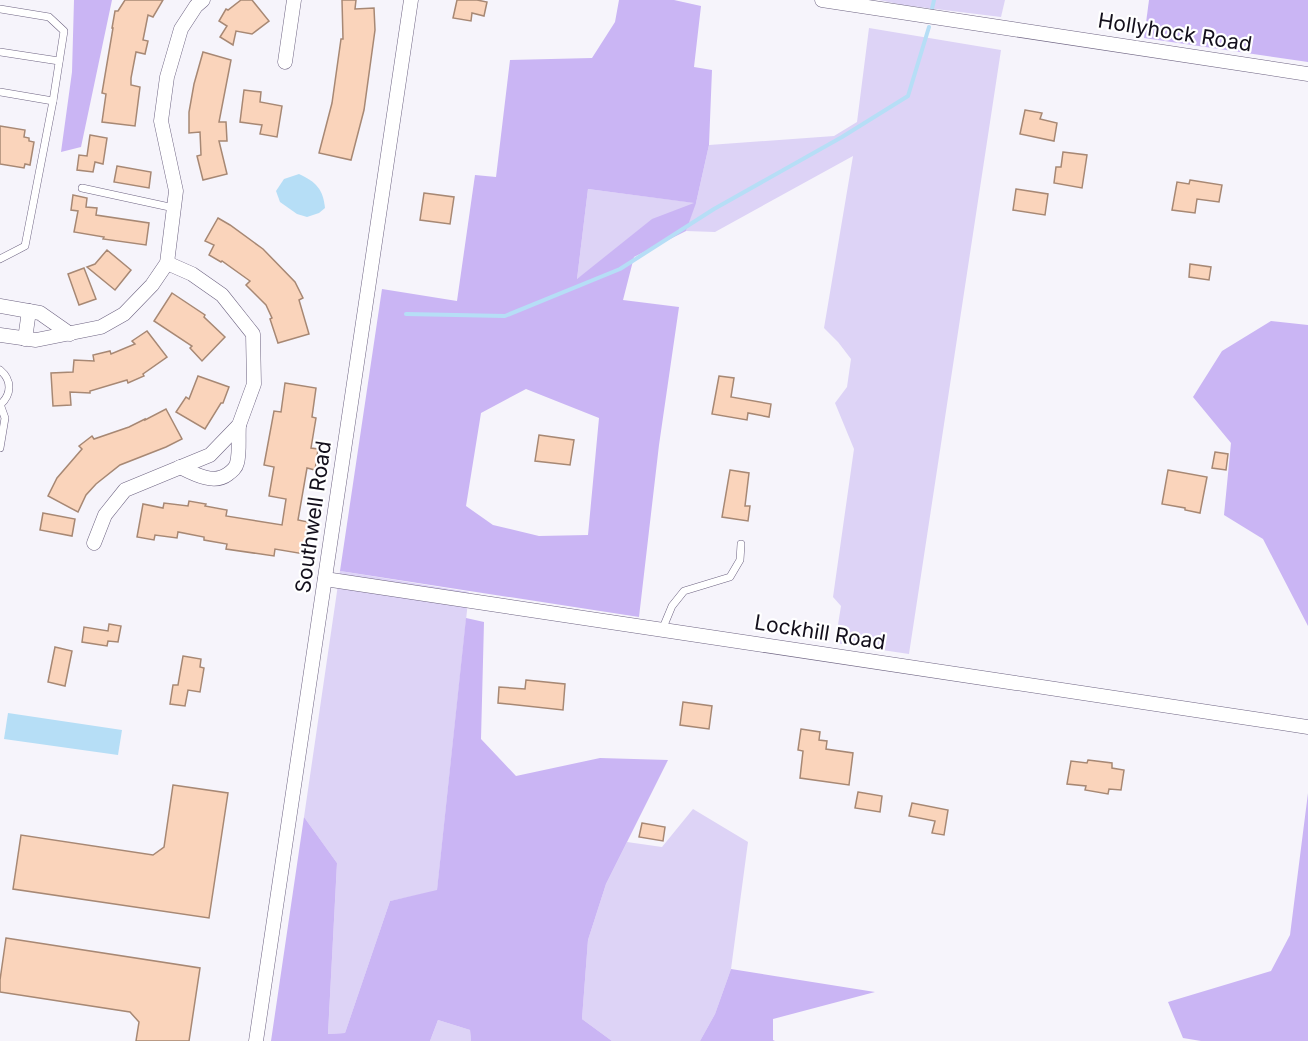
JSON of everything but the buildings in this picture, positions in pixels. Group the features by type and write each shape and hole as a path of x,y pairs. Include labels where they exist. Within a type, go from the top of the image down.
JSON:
{"street":[{"path":"0,335 36,340 101,327 124,314 152,285 167,263 176,191 161,121 167,77 181,29 196,6 203,0"},
{"path":"285,62 294,0"},
{"name":"Southwell Road","path":"256,1041 411,0"},
{"name":"Hollyhock Road","path":"822,0 1308,74"},
{"path":"167,263 192,274 222,295 253,334 254,384 239,425 237,464 224,477 212,479 197,476 180,467"},
{"path":"0,306 40,313 70,333"},
{"path":"25,339 29,311"},
{"path":"94,543 105,514 125,490 210,455 239,425"},
{"name":"Lockhill Road","path":"325,579 1308,727"}],"lane":[{"path":"0,9 49,17 64,32 25,246 0,259"},
{"path":"0,52 59,61"},
{"path":"0,92 53,101"},
{"path":"82,188 174,208"},
{"path":"0,370 6,375 10,388 5,400 0,404 5,418 0,448"},
{"path":"662,630 672,606 684,591 730,577 740,560 741,544"}],"shaded area":[{"path":"74,0 112,0 81,147 61,152 72,72"},
{"path":"619,0 674,0 701,6 694,67 712,70 709,145 696,203 686,231 634,257 623,300 679,307 659,445 639,617 340,571 382,289 457,301 475,175 496,177 510,60 592,58 615,22","holes":["588,189 694,203 652,219 577,279","526,389 599,418 588,535 539,536 493,525 466,506 481,413"]},
{"path":"879,0 1005,0 1001,17"},
{"path":"1149,0 1308,0 1308,62 1144,38"},
{"path":"869,28 1001,50 909,654 835,643 841,606 833,597 854,449 835,403 847,387 851,359 824,328 853,156 715,232 686,231 695,203 577,279 588,189 696,203 709,145 834,136 857,122"},
{"path":"1271,321 1308,325 1308,626 1263,539 1224,515 1231,443 1193,397 1222,351"},
{"path":"340,571 469,592 437,891 390,901 345,1033 328,1034 337,863 304,817"},
{"path":"466,618 484,622 481,739 516,776 600,758 668,760 606,884 588,940 582,1019 612,1041 471,1041 470,1030 438,1020 430,1041 271,1041 304,817 337,863 328,1034 345,1033 390,901 437,890"},
{"path":"1308,793 1308,1041 1201,1041 1183,1038 1168,1002 1271,971 1290,935"},
{"path":"693,809 748,842 731,969 715,1014 700,1041 612,1041 582,1019 588,940 606,884 627,842 662,847"},
{"path":"731,969 875,992 773,1019 773,1040 775,1041 700,1041 715,1014"},
{"path":"438,1020 470,1030 471,1041 430,1041"}],"water":[{"path":"299,174 314,183 320,191 325,208 319,213 307,217 297,214 280,202 276,191 284,179"},
{"path":"8,713 122,730 118,755 4,739"}],"waterway":[{"path":"932,9 934,0"},
{"path":"406,314 505,316 620,269 714,209 842,137 908,96 929,27"}]}
